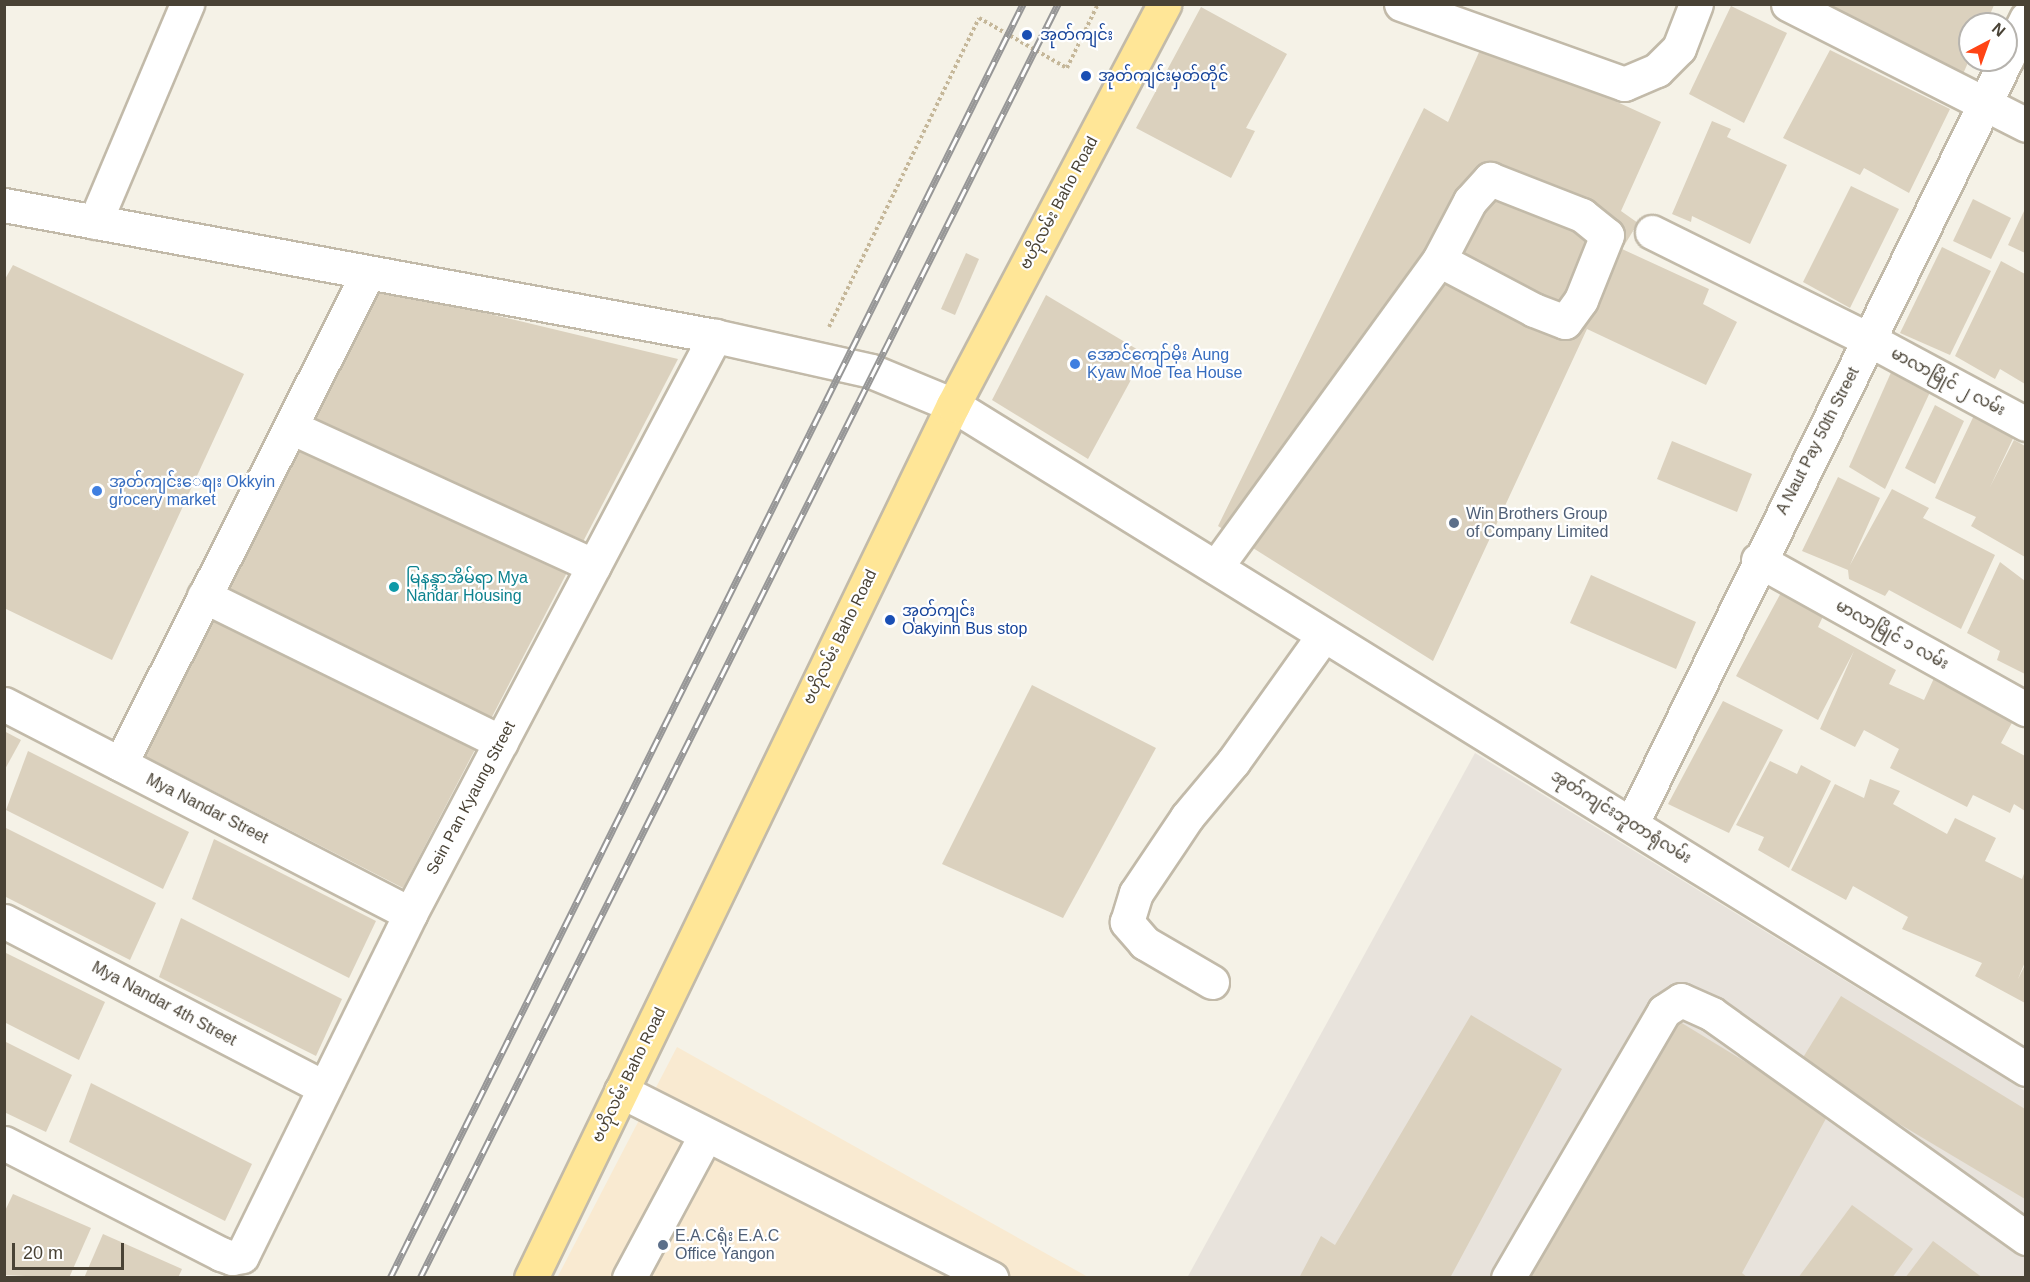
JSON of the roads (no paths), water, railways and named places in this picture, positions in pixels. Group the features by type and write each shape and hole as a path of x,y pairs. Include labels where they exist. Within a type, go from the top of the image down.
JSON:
{"main road":[{"name":"ဗဟိုလမ်း Baho Road","path":"531,1278 953,405 1164,4"}],"street":[{"path":"94,222 187,4"},
{"path":"1401,4 1624,84 1657,70 1679,48 1696,4"},
{"path":"1788,4 1986,102 2025,125"},
{"name":"A Naut Pay 50th Street","path":"2018,34 2025,19"},
{"name":"A Naut Pay 50th Street","path":"1632,823 1758,560 1870,340 2000,72"},
{"path":"1216,567 1439,260 1470,201 1490,178 1582,215 1608,235 1581,300 1565,322 1534,310 1439,260"},
{"name":"အုတ်ကျင်းဘူတာရုံလမ်း","path":"4,206 716,336 871,371 953,405 1216,567 1323,636 1632,823 2025,1069"},
{"name":"မာလာမြိုင် ၂ လမ်း","path":"1652,232 1870,340 2025,424"},
{"path":"120,764 368,273"},
{"name":"Sein Pan Kyaung Street","path":"4,1143 232,1258 242,1256 323,1087 410,914 716,336"},
{"path":"291,427 594,566"},
{"name":"မာလာမြိုင် ၁ လမ်း","path":"1758,560 2025,709"},
{"path":"204,596 501,741"},
{"path":"1212,982 1145,943 1127,922 1136,893 1187,817 1233,762 1323,636"},
{"name":"Mya Nandar Street","path":"4,704 410,914"},
{"name":"Mya Nandar 4th Street","path":"4,921 323,1087"},
{"path":"1508,1278 1664,1011 1681,1000 1712,1014 2025,1238"},
{"path":"621,1091 705,1136 991,1278"},
{"path":"629,1278 705,1136"}],"railway":[{"path":"390,1278 1023,4"},
{"path":"420,1278 1058,4"}],"place":[{"name":"အုတ်ကျင်း","path":"1027,35"},
{"name":"အုတ်ကျင်းမှတ်တိုင်","path":"1086,76"},
{"name":"အောင်ကျော်မိုး Aung Kyaw Moe Tea House","path":"1075,364"},
{"name":"အုတ်ကျင်းေစျး Okkyin grocery market","path":"97,491"},
{"name":"Win Brothers Group of Company Limited","path":"1454,523"},
{"name":"မြနန္ဒာအိမ်ရာ Mya Nandar Housing","path":"394,587"},
{"name":"အုတ်ကျင်း Oakyinn Bus stop","path":"890,620"},
{"name":"E.A.Cရုံး E.A.C Office Yangon","path":"663,1245"}]}
